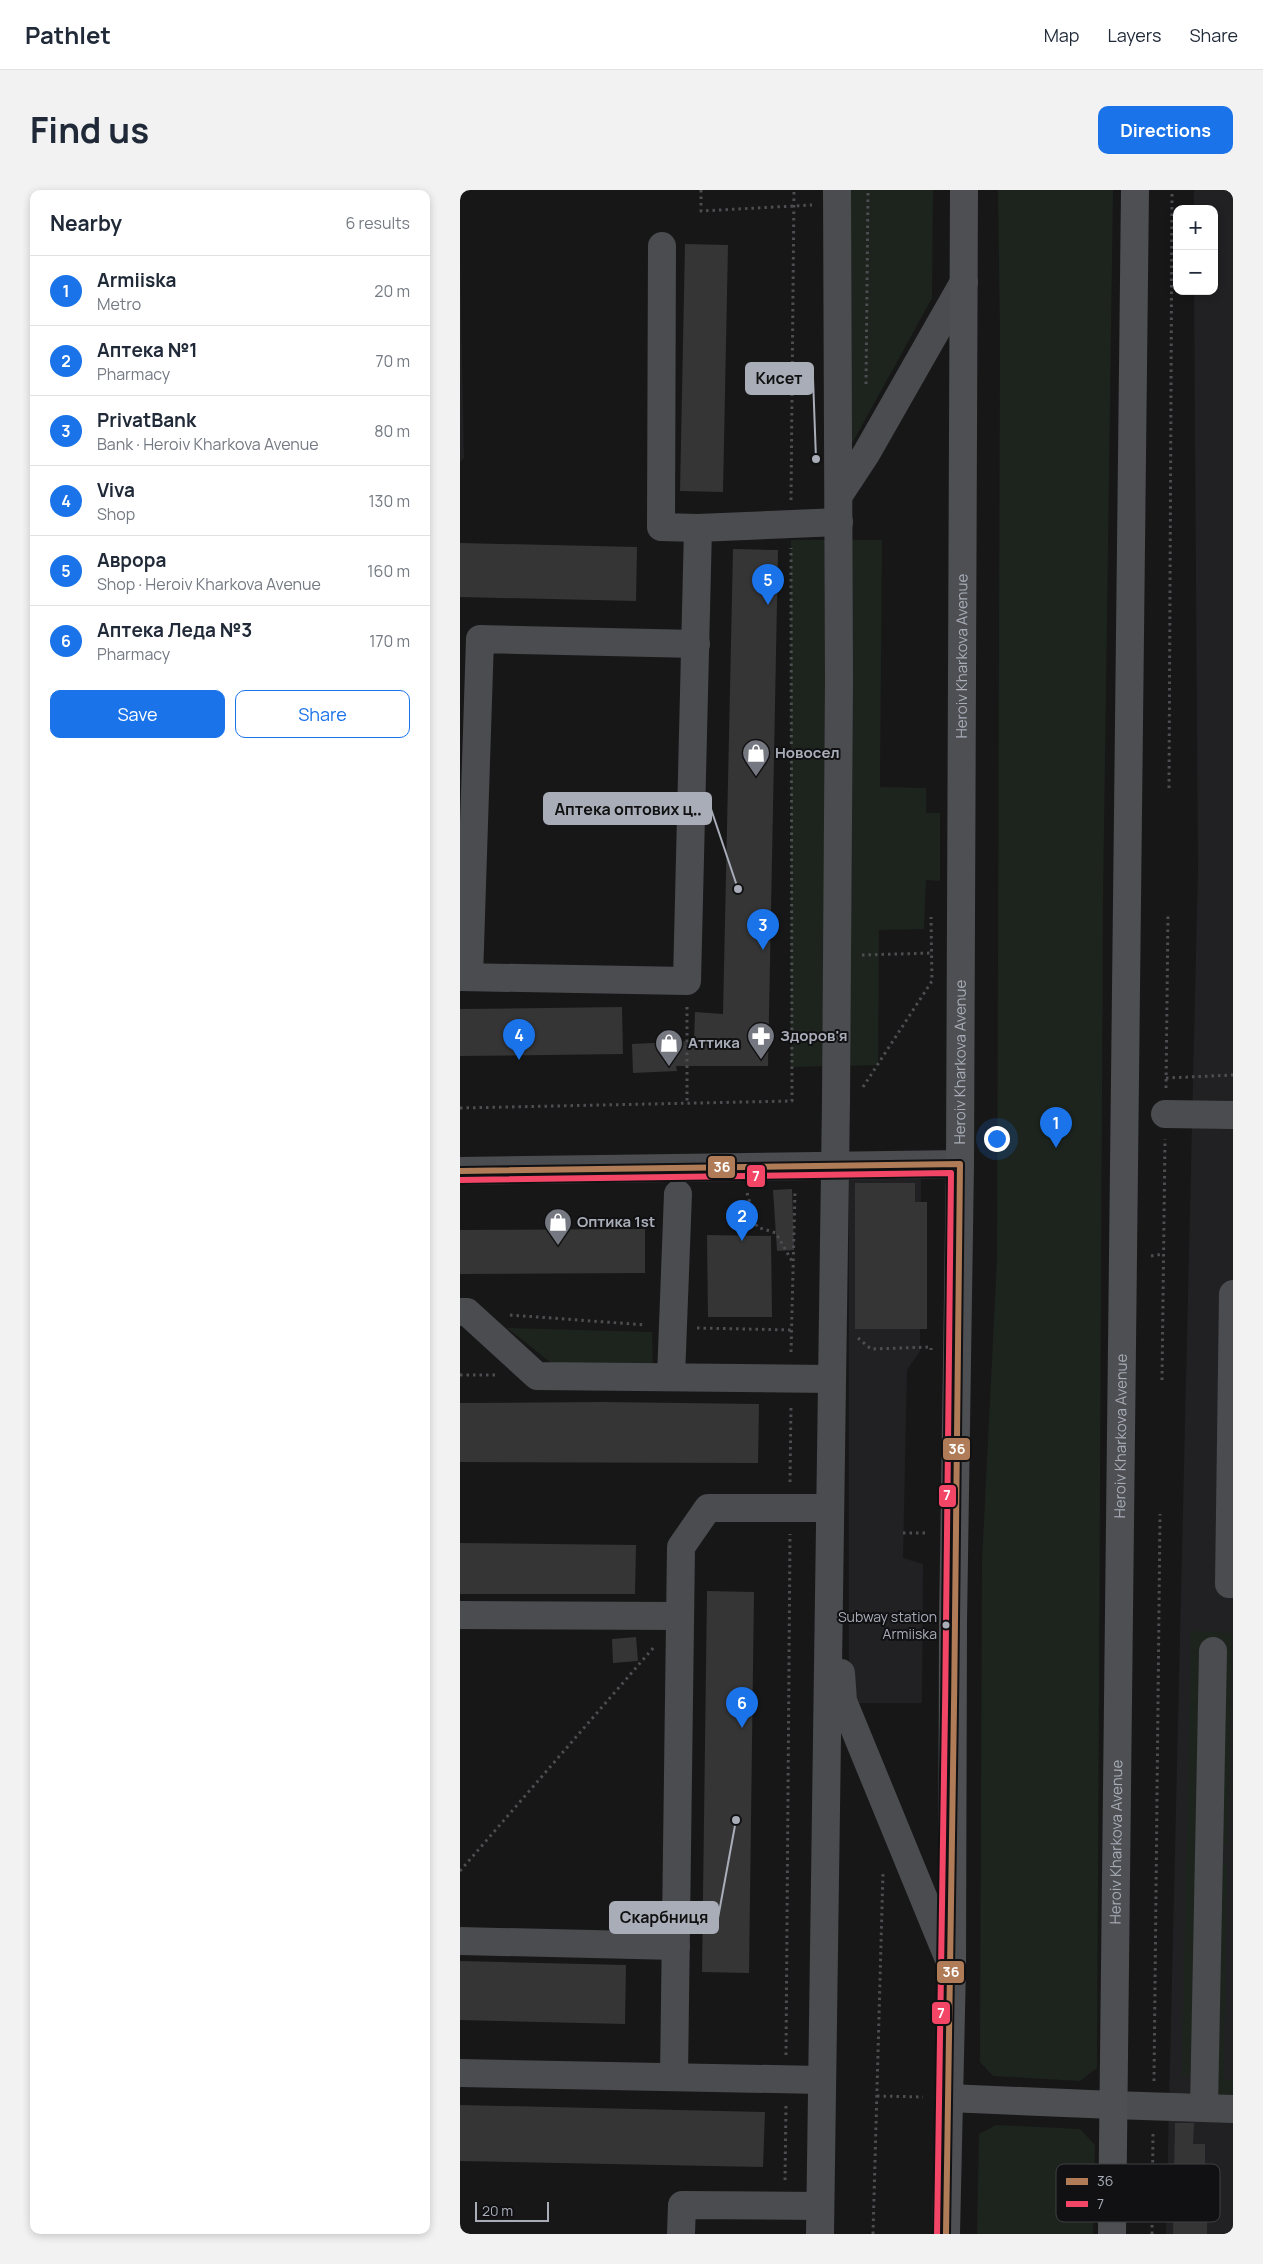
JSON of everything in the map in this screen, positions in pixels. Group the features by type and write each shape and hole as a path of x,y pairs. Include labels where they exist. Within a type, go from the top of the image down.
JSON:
{"main road":[{"name":"Heroiv Kharkova Avenue","path":"946,2234 952,1967 953,1624 960,1164 964,190"},
{"name":"Heroiv Kharkova Avenue","path":"1113,2164 1134,190"},
{"path":"948,2098 1113,2105"}],"street":[{"path":"820,2234 834,1166 839,522 837,197"},
{"path":"662,246 661,527 698,528 839,522"},
{"path":"839,495 866,454 964,282"},
{"path":"696,644 470,639 465,977 687,981 696,644 698,528"},
{"path":"1165,1114 1233,1115"},
{"path":"460,1171 960,1164"},
{"path":"671,1377 678,1194"},
{"path":"1233,1294 1229,1584 1233,1584"},
{"path":"460,1312 467,1312 537,1376 831,1379"},
{"path":"674,2077 681,1548 708,1508 790,1508 830,1520"},
{"path":"830,1520 844,1702 952,1967"},
{"path":"460,1615 680,1616"},
{"path":"1204,2108 1213,1651"},
{"path":"460,1941 676,1946"},
{"path":"460,2073 822,2080"},
{"path":"1113,2105 1233,2109"},
{"path":"681,2234 682,2205 820,2206"}],"path":[{"path":"701,190 701,212 794,206 837,197"},
{"path":"460,1108 792,1101 791,524 794,190"},
{"path":"1169,788 1172,190"},
{"path":"1162,1380 1168,914"},
{"path":"859,1092 932,981 931,917"},
{"path":"857,955 932,953"},
{"path":"687,981 687,1103"},
{"path":"1166,1078 1233,1075"},
{"path":"750,1191 747,1187 757,1228 776,1233 793,1264"},
{"path":"785,2206 791,1379 796,1188"},
{"path":"1151,1256 1163,1254"},
{"path":"507,1315 674,1327 792,1330"},
{"path":"832,1330 849,1330 871,1349 931,1347 931,1356"},
{"path":"1153,2164 1160,1514"},
{"path":"904,1533 929,1533"},
{"path":"460,1871 654,1646"},
{"path":"872,2234 884,1862"},
{"path":"877,2096 948,2098"}],"shaded area":[{"path":"848,190 933,190 932,298 849,449"},
{"path":"998,190 1113,190 1103,900 1097,2068 1080,2081 993,2076 980,2062 982,1562 997,1259 1000,336"},
{"path":"1194,190 1233,190 1233,2234 1166,2234 1166,2222 1220,2222 1220,2164 1168,2164 1198,869 1194,295 1218,295 1218,205 1194,205"},
{"path":"460,256 464,458 460,462"},
{"path":"791,540 882,540 880,787 926,788 926,813 940,813 940,881 926,880 924,929 879,930 878,1065 791,1067"},
{"path":"849,1175 921,1175 920,1351 907,1370 903,1558 923,1564 922,1703 849,1703"},
{"path":"507,1328 652,1332 653,1369 555,1366"},
{"path":"1191,1631 1232,1633 1227,1846 1214,1845 1197,2077 1182,2076"},
{"path":"1212,1862 1227,1863 1224,2079 1233,2080 1233,2099 1213,2098"},
{"path":"996,2125 1080,2129 1095,2145 1095,2164 1056,2164 1056,2222 1093,2222 1093,2234 977,2234 979,2134"}],"building":[{"path":"685,244 728,245 723,492 680,491"},
{"path":"460,543 637,547 636,601 460,597"},
{"path":"733,549 778,550 768,1066 676,1066 677,1071 633,1073 632,1044 694,1041 695,1012 723,1014"},
{"path":"622,1007 623,1054 460,1056 460,1009"},
{"path":"855,1183 915,1183 915,1202 927,1202 927,1329 855,1329"},
{"path":"792,1189 794,1250 777,1251 773,1190"},
{"path":"645,1229 645,1273 460,1274 460,1230"},
{"path":"707,1235 771,1236 772,1317 708,1317"},
{"path":"460,1403 759,1404 758,1463 460,1462"},
{"path":"460,1543 636,1545 635,1594 460,1594"},
{"path":"707,1591 754,1592 749,1973 702,1972"},
{"path":"636,1637 638,1661 613,1663 612,1639"},
{"path":"460,1961 626,1965 625,2024 460,2020"},
{"path":"460,2105 765,2112 763,2167 460,2161"},
{"path":"1175,2123 1194,2123 1193,2144 1205,2144 1205,2164 1174,2164"},
{"path":"1173,2222 1207,2222 1207,2234 1173,2234"}],"transit line":[{"name":"36","path":"460,1171 960,1164 953,1833 946,2234"},
{"name":"7","path":"460,1180 951,1173 944,1836 937,2234"}],"place":[{"name":"Кисет","path":"816,459"},
{"name":"Аврора","path":"768,605"},
{"name":"Новосел","path":"756,777"},
{"name":"Аптека оптових ц‥","path":"738,889"},
{"name":"PrivatBank","path":"763,950"},
{"name":"Viva","path":"519,1060"},
{"name":"Здоров'я","path":"761,1060"},
{"name":"Аттика","path":"669,1067"},
{"name":"Armiiska","path":"1056,1148"},
{"name":"Аптека №1","path":"742,1241"},
{"name":"Оптика 1st","path":"558,1246"},
{"name":"Subway station Armiiska","path":"946,1625"},
{"name":"Аптека Леда №3","path":"742,1728"},
{"name":"Скарбниця","path":"736,1820"}]}
